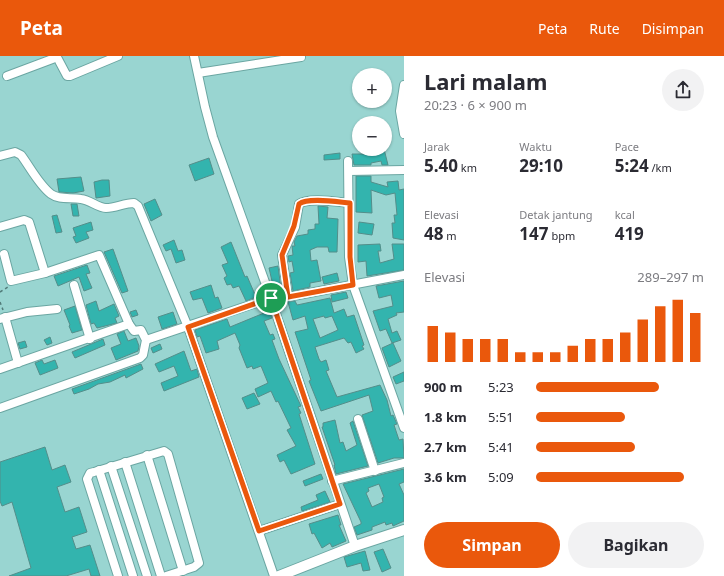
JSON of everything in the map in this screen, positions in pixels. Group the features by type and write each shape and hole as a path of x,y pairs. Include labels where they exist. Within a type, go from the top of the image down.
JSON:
{"main road":[{"path":"279,576 355,546 404,530"}],"street":[{"path":"7,76 55,58 58,59 67,76 70,76 115,56"},
{"path":"194,56 213,137 271,298 355,546"},
{"path":"198,73 301,57"},
{"path":"404,86 400,111 404,134"},
{"path":"0,156 14,152 21,154 47,190 56,198 91,201 104,208 134,203 138,206 188,327 274,576"},
{"path":"348,161 350,257 353,285 404,428"},
{"path":"348,171 404,170"},
{"path":"288,297 282,255 294,226 299,204 302,202 320,201 350,203"},
{"path":"0,227 24,220 29,222 45,273"},
{"path":"0,408 140,358 145,352 146,340 141,330 134,331 129,324 99,255 45,273 11,281 4,254"},
{"path":"146,340 271,298 288,297 404,276"},
{"path":"74,285 90,339"},
{"path":"18,363 2,318 27,312 57,309"},
{"path":"0,369 90,339 129,324"},
{"path":"358,419 375,471"},
{"path":"118,576 87,479 90,473 164,451 168,454 198,557 197,565 166,576"},
{"path":"147,455 183,571"},
{"path":"125,462 162,576"},
{"path":"332,481 404,463"},
{"path":"111,466 147,576"},
{"path":"99,470 133,576"},
{"path":"259,531 340,504"}],"building":[{"path":"340,153 340,159 324,160 324,155"},
{"path":"352,156 386,156 388,165 382,165 381,161 371,163 371,165 354,165"},
{"path":"209,158 214,174 195,181 189,165"},
{"path":"356,176 371,176 371,182 388,187 387,182 398,181 399,190 404,189 404,240 393,238 392,223 395,223 394,215 397,215 395,193 386,195 371,190 372,213 356,212"},
{"path":"81,177 84,191 73,193 59,192 57,179"},
{"path":"109,180 110,196 96,198 94,182"},
{"path":"155,199 162,215 151,221 144,204"},
{"path":"71,204 77,204 79,216 73,216"},
{"path":"318,206 328,207 327,218 338,219 337,252 329,252 328,247 317,247 310,250 311,261 317,260 321,281 310,283 310,287 293,291 290,273 294,272 292,261 289,262 288,256 293,255 292,246 295,246 294,242 297,236 308,234 308,230 315,229 315,224 319,224"},
{"path":"57,215 62,232 56,233 52,216"},
{"path":"91,222 93,230 86,232 89,238 76,243 73,237 76,236 73,228"},
{"path":"359,222 374,224 372,235 358,233"},
{"path":"174,240 178,251 182,250 185,260 176,263 171,249 166,251 163,245"},
{"path":"231,242 245,277 247,276 256,297 246,301 239,286 233,288 231,284 227,285 224,278 227,276 222,265 228,263 221,247"},
{"path":"380,244 381,251 378,251 380,263 394,259 392,244 404,244 404,270 367,276 366,261 358,262 358,245"},
{"path":"113,249 128,291 122,293 104,252"},
{"path":"87,265 90,273 86,274 92,288 84,291 79,277 58,286 54,276"},
{"path":"278,266 281,289 274,290 269,268"},
{"path":"337,273 339,281 324,284 322,277"},
{"path":"404,281 404,312 396,313 397,315 388,319 392,333 397,331 401,340 392,343 386,329 380,331 373,311 393,306 391,295 379,298 376,286"},
{"path":"211,285 215,298 218,297 222,308 208,313 202,298 193,300 190,292"},
{"path":"346,292 348,298 332,302 331,295"},
{"path":"330,298 334,313 344,309 347,317 354,315 364,349 356,353 351,342 348,343 344,338 315,347 319,359 321,362 326,360 329,370 326,371 337,397 380,385 387,400 391,416 393,415 397,424 394,425 399,440 403,439 404,458 394,458 378,463 362,415 373,411 369,395 321,411 309,381 311,380 295,332 308,329 305,316 293,320 288,302 295,301 297,305","holes":["324,316 325,318 332,316 338,330 320,338 313,319"]},
{"path":"96,301 99,311 114,304 119,316 115,318 117,323 97,328 94,323 91,324 86,305"},
{"path":"75,306 82,330 72,333 64,310"},
{"path":"136,310 138,315 132,317 130,312"},
{"path":"269,311 272,318 264,321 270,335 273,334 275,339 272,340 279,359 301,406 298,407 301,413 299,414 315,464 291,474 284,460 280,462 277,455 296,446 287,430 291,428 278,401 276,402 271,391 258,397 255,389 268,383 261,366 253,369 252,366 247,368 235,333 217,341 219,349 206,353 200,336 197,337 195,330 227,319 230,327"},
{"path":"173,312 177,324 162,329 158,317"},
{"path":"124,331 128,341 136,338 139,346 138,351 116,360 111,348 121,344 117,334"},
{"path":"50,337 52,343 47,345 44,340"},
{"path":"103,339 105,345 75,358 72,352"},
{"path":"25,341 27,347 20,349 18,343"},
{"path":"393,343 401,361 389,367 382,348"},
{"path":"160,344 162,349 153,353 151,348"},
{"path":"184,351 191,371 197,369 199,377 164,391 161,383 178,376 174,366 159,372 155,364"},
{"path":"42,360 44,364 55,360 58,368 40,375 35,363"},
{"path":"141,364 143,369 126,378 125,375 110,382 98,384 74,394 72,389"},
{"path":"404,372 404,381 396,384 393,377"},
{"path":"254,393 260,404 247,409 242,398"},
{"path":"335,420 340,443 343,442 346,451 357,445 350,423 353,421 368,466 336,474 335,465 322,427 323,423"},
{"path":"45,447 52,470 65,465 71,482 57,487 65,512 79,507 87,532 72,537 76,549 90,545 100,576 91,576 89,569 66,576 9,576 31,568 12,502 2,506 0,501 0,462"},
{"path":"404,469 404,482 399,484 404,495 404,521 393,526 392,523 386,525 385,522 372,527 372,530 357,535 354,527 361,524 361,522 343,484","holes":["379,484 384,497 382,498 383,502 372,507 366,493 369,491 368,488"]},
{"path":"321,474 323,479 305,486 303,481"},
{"path":"325,491 330,502 302,511 301,507 318,500 316,495"},
{"path":"338,515 341,525 339,525 346,541 332,547 330,543 322,548 314,533 312,534 309,524"},
{"path":"383,549 391,568 382,572 374,552"},
{"path":"365,551 370,570 363,571 361,563 347,567 344,557"}],"route":[{"path":"271,298 188,327 259,531 340,504 271,298 288,297 282,255 283,249 289,239 296,221 299,204 302,202 320,201 350,203 350,257 353,285 288,297 271,298"}]}
